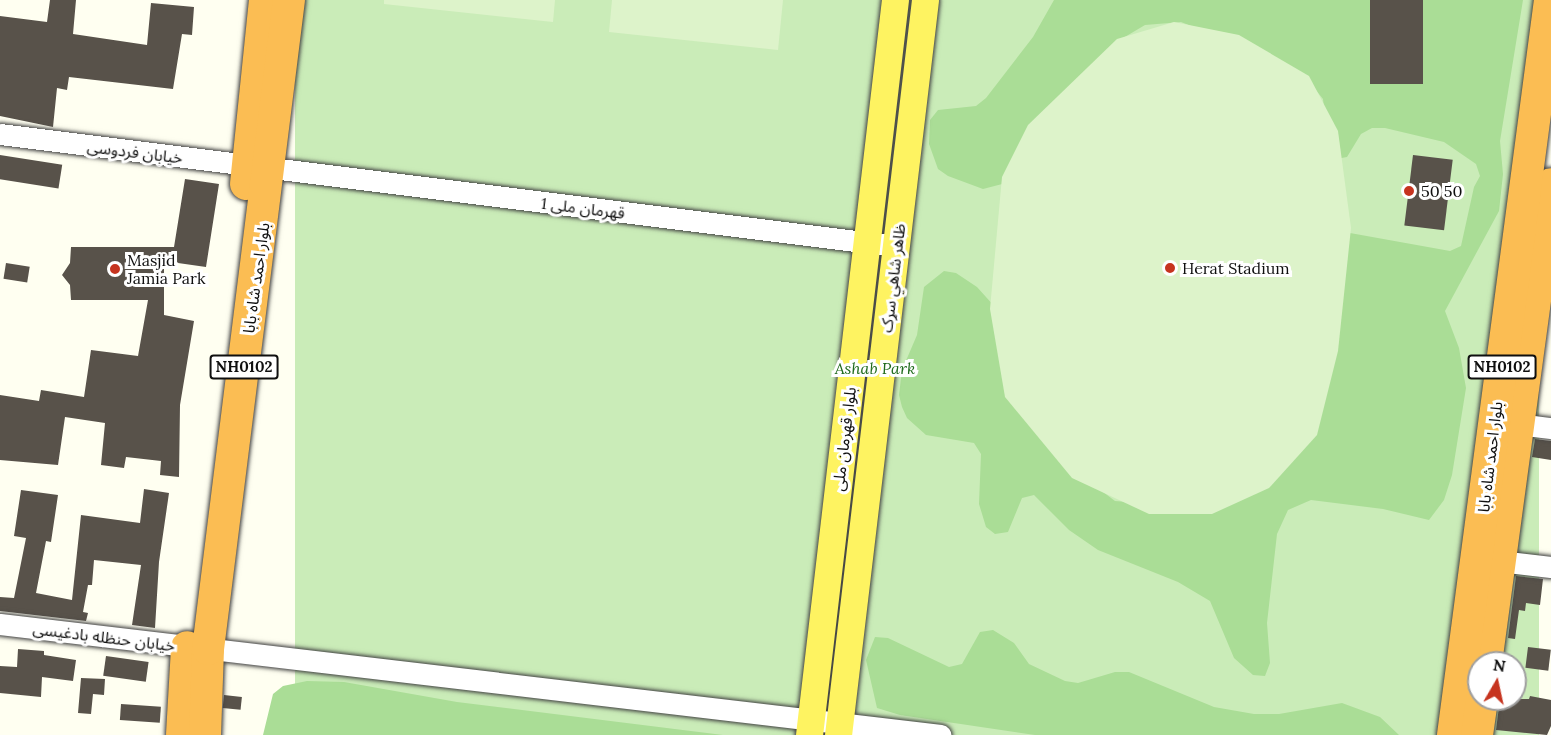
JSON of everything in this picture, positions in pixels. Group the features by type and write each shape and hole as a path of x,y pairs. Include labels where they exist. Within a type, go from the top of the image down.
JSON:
{"highway":[{"name":"بلوار احمد شاه بابا","path":"259,168 265,0"},
{"name":"بلوار احمد شاه بابا","path":"182,735 197,648 259,168 289,0"},
{"name":"بلوار احمد شاه بابا","path":"1454,735 1550,0"},
{"name":"بلوار احمد شاه بابا","path":"1488,651 1517,424 1545,269 1551,184"},
{"name":"بلوار احمد شاه بابا","path":"197,648 205,735"},
{"path":"1477,735 1480,711"}],"main road":[{"name":"بلوار قهرمان ملی","path":"810,727 895,0"},
{"name":"ظاهر شاهي سړک","path":"839,729 925,0"}],"street":[{"name":"خیابان فردوسی","path":"0,134 259,168"},
{"name":"قهرمان ملی 1","path":"259,168 896,246"},
{"path":"1517,424 1551,428"},
{"path":"1499,561 1551,567"},
{"name":"خیابان حنظله بادغیسی","path":"0,624 810,727 940,735"}],"green space":[{"name":"Ashab Park","path":"295,0 1539,0 1539,735 295,735"},
{"path":"384,0 555,0 553,22 384,4"},
{"path":"612,0 783,0 778,50 609,32"},
{"path":"1054,0 1523,0 1500,141 1503,174 1499,211 1445,311 1459,348 1466,388 1452,475 1444,500 1429,520 1383,509 1311,500 1288,510 1277,534 1267,623 1270,663 1265,676 1253,675 1234,658 1210,601 1178,582 1098,550 1069,530 1034,495 1022,498 1008,532 995,534 986,527 979,504 981,454 974,443 926,435 907,418 902,407 899,395 902,370 917,335 924,287 944,271 956,273 977,287 995,307 1082,476 1115,501 1140,503 1350,233 1450,251 1461,246 1474,187 1480,176 1476,164 1444,142 1385,128 1372,128 1361,134 1347,157 1336,159 1327,136 1323,99 1315,89 1240,45 1181,22 1145,25 1113,44 1006,183 983,189 948,176 938,169 929,144 930,120 938,110 976,106 986,98 1033,37"},
{"name":"Herat Stadium","path":"1174,22 1239,35 1309,76 1338,131 1351,228 1338,351 1317,435 1269,488 1212,514 1149,514 1072,478 1005,397 990,309 1002,177 1028,125 1117,39"},
{"path":"993,630 1014,643 1029,664 1065,681 1078,683 1115,672 1129,672 1214,707 1254,714 1279,714 1342,703 1380,717 1399,735 1035,735 900,715 877,708 866,660 875,637 888,638 949,667 962,664 980,632"},
{"path":"307,681 344,682 457,702 723,735 263,735 273,694 283,686"}],"building":[{"path":"50,0 76,0 73,34 147,45 151,3 194,7 192,35 182,34 173,89 69,77 67,90 57,88 53,127 0,116 0,16 47,22"},
{"path":"1370,0 1423,0 1423,84 1370,84"},
{"path":"0,155 62,165 58,189 0,179"},
{"path":"1413,155 1453,160 1444,230 1404,225"},
{"path":"185,179 219,184 206,267 164,261 164,315 194,321 180,405 179,477 160,475 161,461 126,457 124,468 101,465 105,423 65,417 58,465 0,460 0,395 39,401 41,390 84,397 91,350 138,356 148,300 71,300 70,285 62,275 70,263 71,247 174,247"},
{"path":"6,263 30,267 27,283 3,279"},
{"path":"1535,439 1551,441 1551,460 1532,457"},
{"path":"144,489 169,493 159,562 155,628 132,625 141,565 94,560 92,585 88,585 83,612 88,613 86,621 0,611 0,597 14,598 26,538 14,536 21,490 58,495 51,542 46,541 36,593 72,600 81,515 140,523"},
{"path":"1516,576 1543,579 1540,605 1526,603 1525,611 1519,610 1515,639 1508,638"},
{"path":"1528,647 1551,650 1548,671 1527,668"},
{"path":"18,649 44,651 44,655 76,660 73,681 42,677 41,697 0,693 0,666 17,667"},
{"path":"106,656 149,662 146,682 103,676"},
{"path":"81,678 105,679 104,695 93,694 91,714 78,713"},
{"path":"224,695 242,697 241,710 223,708"},
{"path":"1530,696 1551,700 1551,726 1547,735 1496,730 1498,711 1527,711 1527,699"},
{"path":"121,704 161,707 160,723 120,720"}],"place":[{"name":"50 50","path":"1409,191"},
{"name":"Herat Stadium","path":"1170,268"},
{"name":"Masjid Jamia Park","path":"115,269"}]}
